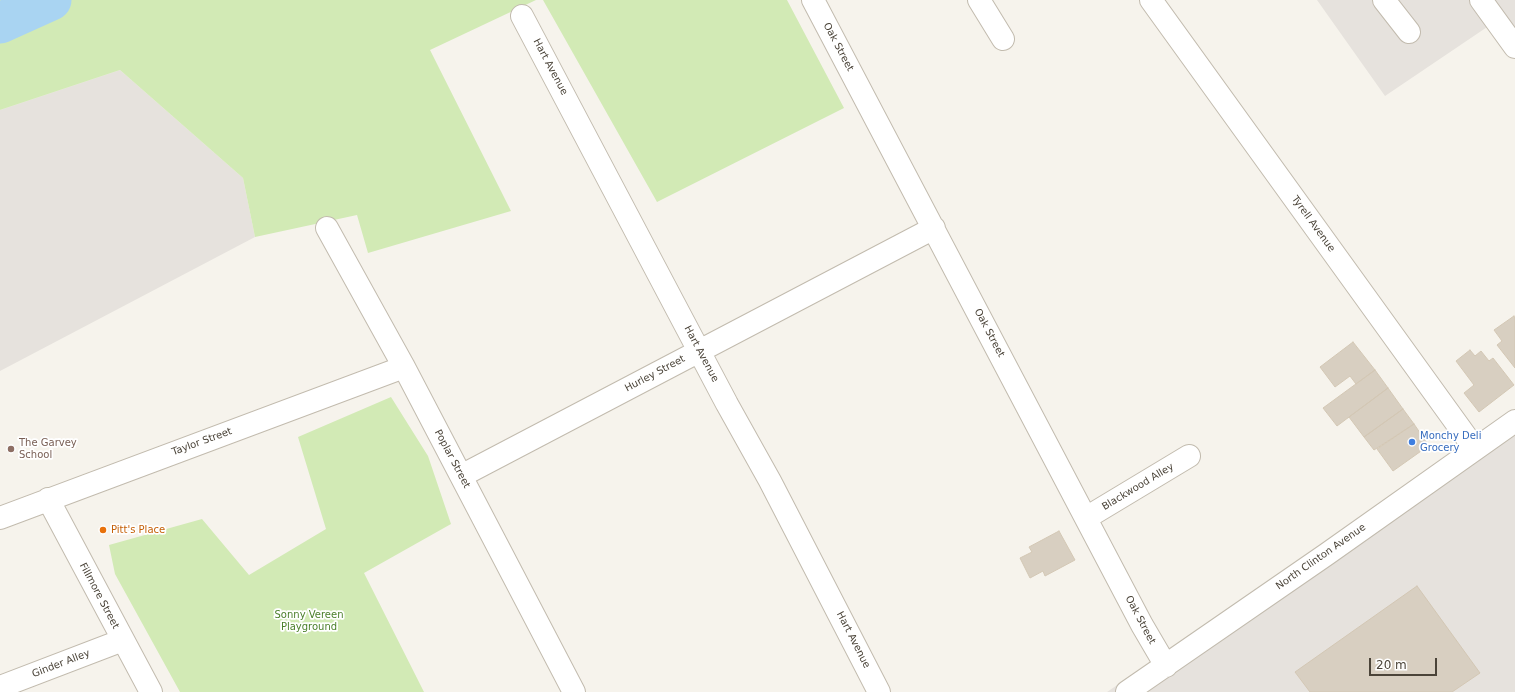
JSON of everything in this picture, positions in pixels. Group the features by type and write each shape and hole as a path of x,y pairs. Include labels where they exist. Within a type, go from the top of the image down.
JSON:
{"street":[{"name":"Oak Street","path":"813,0 1142,625 1166,666"},
{"path":"979,0 1002,38"},
{"name":"Tyrell Avenue","path":"1151,0 1475,449"},
{"path":"1384,0 1409,32"},
{"path":"1481,0 1515,47"},
{"name":"Hart Avenue","path":"522,16 767,475 880,692"},
{"name":"Poplar Street","path":"327,228 404,367 574,692"},
{"name":"Hurley Street","path":"461,476 934,228"},
{"name":"Taylor Street","path":"0,518 404,367"},
{"name":"North Clinton Avenue","path":"1127,692 1327,554 1515,421"},
{"name":"Blackwood Alley","path":"1086,518 1189,456"},
{"name":"Fillmore Street","path":"48,499 151,692"},
{"name":"Ginder Alley","path":"0,687 123,640"}],"shaded area":[{"path":"1317,0 1515,0 1515,42 1499,19 1385,96"},
{"path":"120,70 243,178 255,237 0,371 0,110"},
{"path":"1515,415 1515,692 1107,692"}],"green space":[{"path":"0,0 536,0 430,50 511,211 368,253 357,215 255,237 243,178 120,70 0,110"},
{"path":"543,0 787,0 844,108 657,202"},
{"name":"Sonny Vereen Playground","path":"391,397 428,456 451,524 364,573 424,692 180,692 115,574 109,545 202,519 249,575 326,529 298,437"}],"building":[{"path":"1514,316 1515,368 1497,345 1502,341 1494,330"},
{"path":"1353,342 1375,370 1356,384 1350,376 1335,387 1320,367"},
{"path":"1470,350 1475,356 1481,351 1489,361 1493,358 1514,385 1479,412 1464,393 1474,385 1456,361"},
{"path":"1375,370 1388,388 1337,426 1323,408"},
{"path":"1388,388 1403,409 1364,437 1349,417"},
{"path":"1403,409 1414,424 1374,450 1364,437"},
{"path":"1414,424 1427,443 1424,449 1393,471 1377,449"},
{"path":"1059,531 1075,560 1045,576 1043,571 1030,578 1020,558 1032,552 1029,547"},
{"path":"1417,586 1480,673 1452,692 1310,692 1295,672"}],"waterway":[{"path":"0,23 51,0"}],"place":[{"name":"Monchy Deli Grocery","path":"1412,442"},
{"name":"The Garvey School","path":"11,449"},
{"name":"Pitt's Place","path":"103,530"}]}
